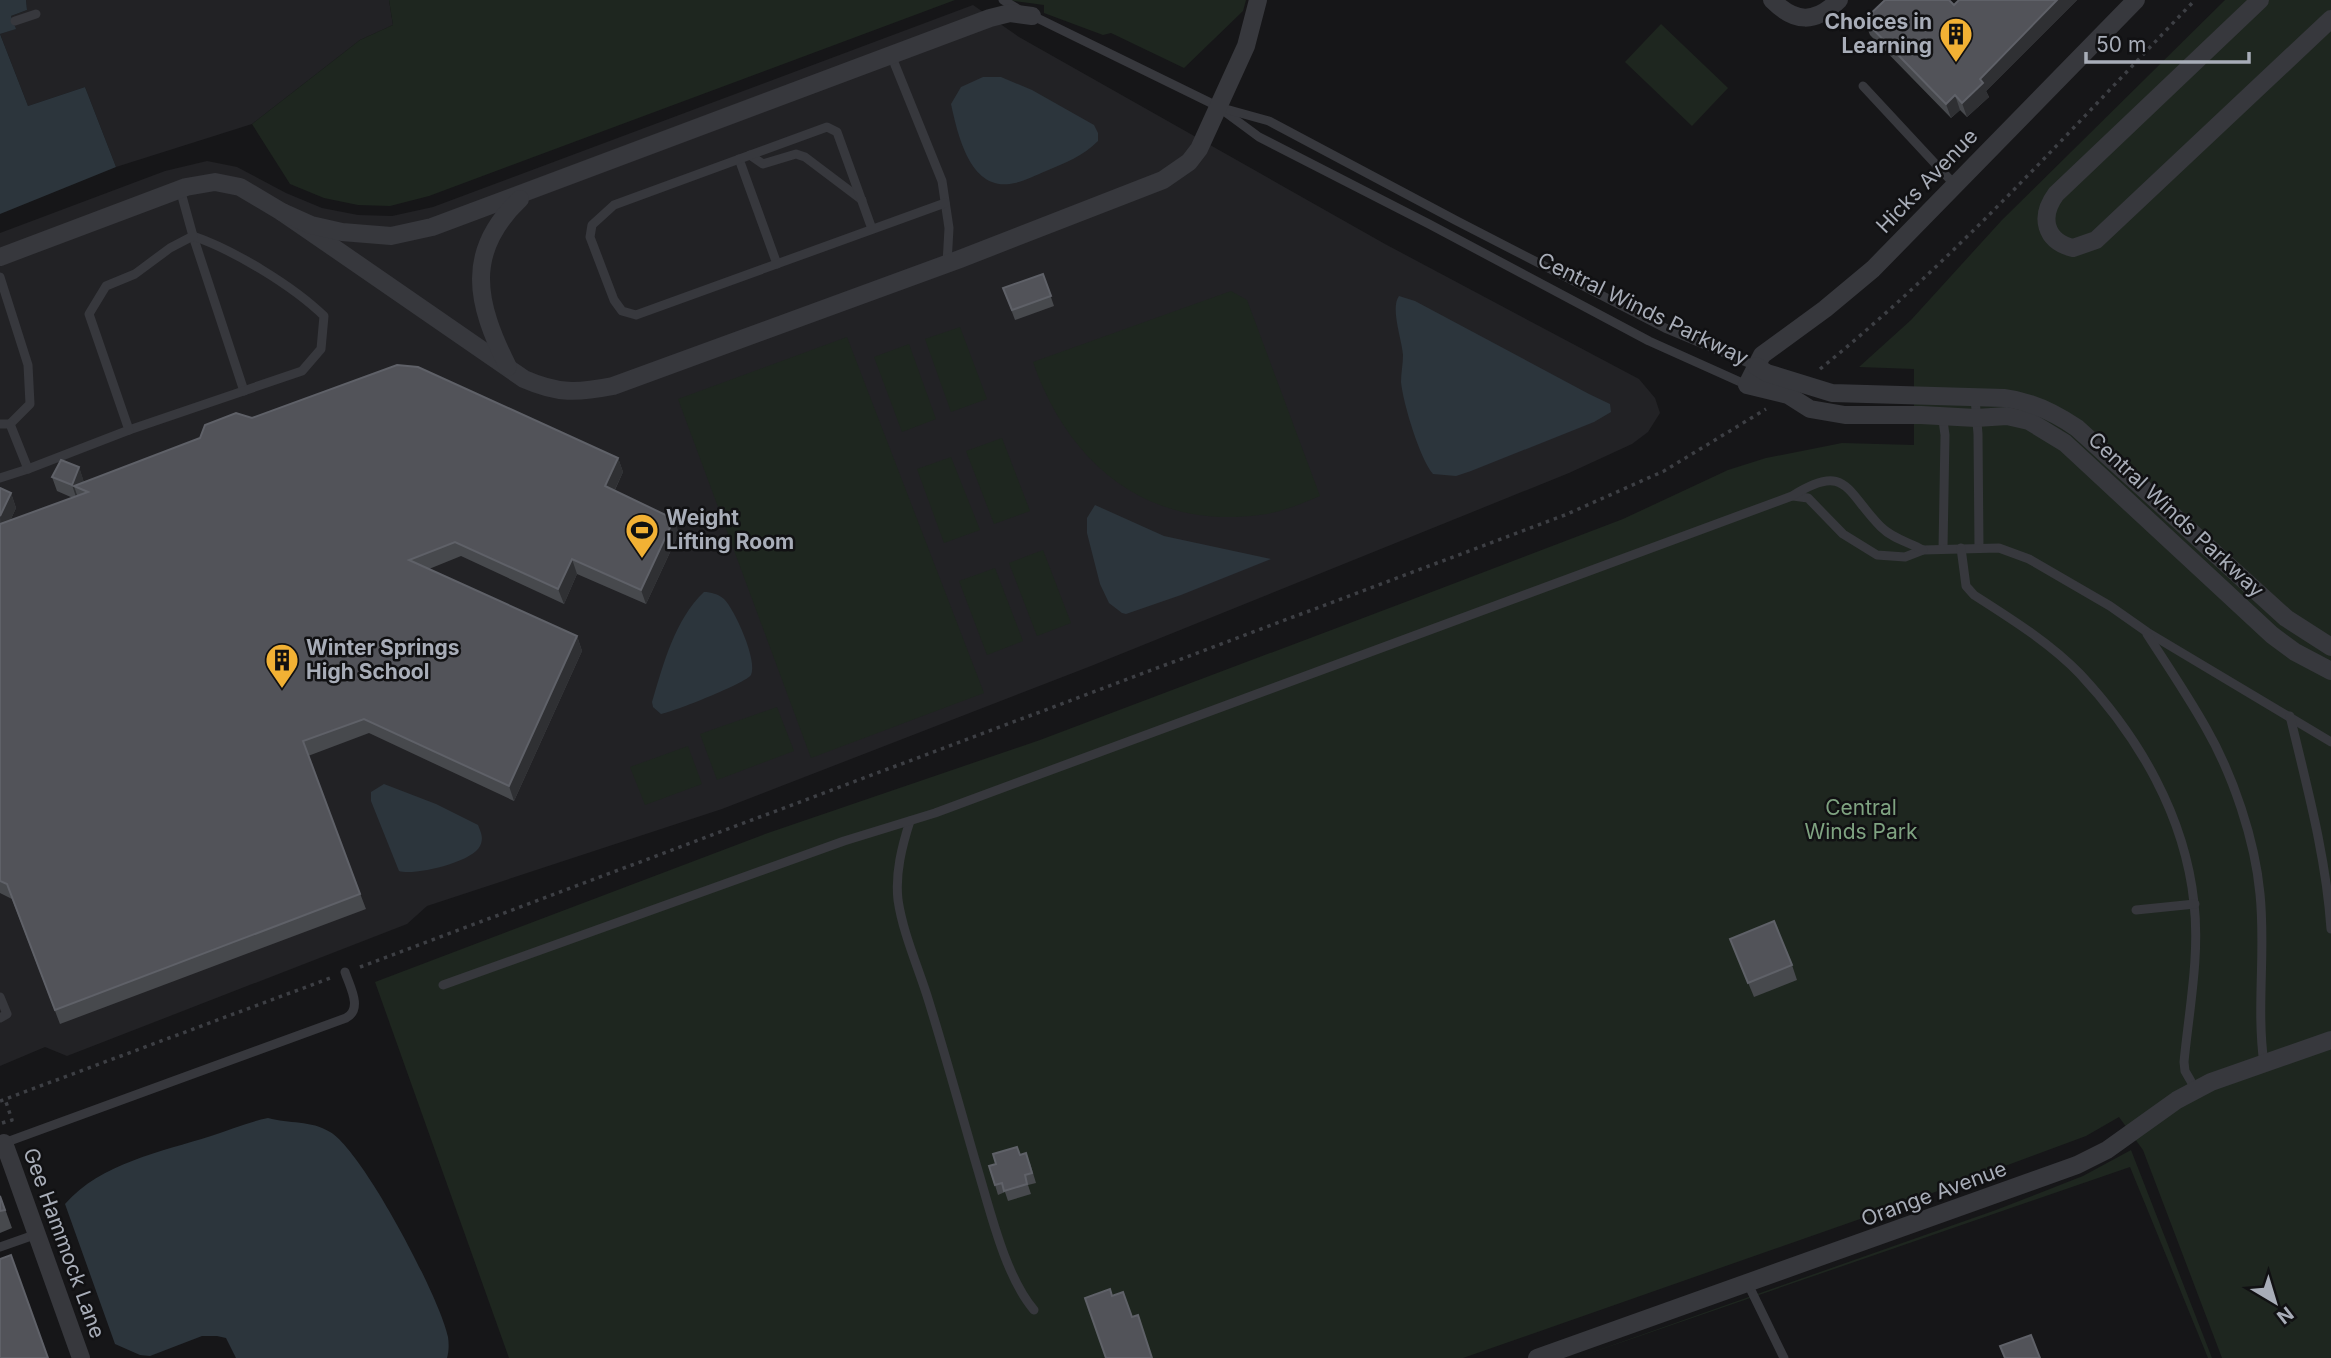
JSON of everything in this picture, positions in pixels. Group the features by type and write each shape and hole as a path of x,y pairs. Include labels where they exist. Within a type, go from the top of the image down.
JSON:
{"street":[{"path":"0,257 180,189 215,182 240,187 282,212 523,379 547,389 576,393 613,386 947,264 1163,180 1194,156 1246,46 1258,0"},
{"path":"1772,0 1786,13 1799,18 1829,11 1839,0"},
{"name":"Hicks Avenue","path":"1747,385 1762,355 1846,294 2136,0"},
{"path":"2260,0 2056,194 2049,203 2045,219 2051,235 2058,242 2073,248 2096,240 2331,19"},
{"path":"282,212 311,225 342,232 391,236 432,227 990,18 1010,13 1032,16"},
{"path":"509,369 493,337 482,300 481,268 488,239 505,214 528,192"},
{"name":"Central Winds Parkway","path":"1756,366 1766,373 1832,393 2016,400 2064,419 2169,510 2286,618 2331,647"},
{"name":"Central Winds Parkway","path":"1747,385 1788,395 1810,409 1837,414 1976,418 2002,415 2021,419 2057,437 2250,616 2295,652 2331,671"},
{"name":"Orange Avenue","path":"1537,1358 2077,1165 2125,1139 2196,1090 2331,1040"},
{"name":"Gee Hammock Lane","path":"2,1144 80,1358"}],"lane":[{"name":"Central Winds Parkway","path":"1003,0 1217,106 1269,121 1665,328 1756,366"},
{"path":"15,21 36,14"},
{"path":"891,55 942,181 949,228 947,264"},
{"path":"1863,86 1955,185"},
{"name":"Central Winds Parkway","path":"1217,106 1259,137 1649,341 1747,385"},
{"path":"872,229 837,132 827,127 614,205 592,225 590,237 614,300 622,311 636,315 945,203"},
{"path":"750,155 763,164 796,154 805,157 862,200"},
{"path":"739,159 777,264"},
{"path":"180,189 244,391"},
{"path":"0,478 129,430 302,371 321,349 324,316 309,301 221,245 193,236 170,248 135,274 106,286 89,314 129,430"},
{"path":"0,277 28,365 30,404 5,424 28,469"},
{"path":"1941,397 1945,435 1943,549"},
{"path":"1975,398 1979,548"},
{"path":"443,985 844,841 910,821 1792,496 1820,482 1840,482 1882,528 1896,539 1923,550"},
{"path":"1792,496 1808,498 1843,534 1877,555 1905,556 1923,550 1999,548 2029,559 2331,743"},
{"path":"1961,548 1966,586 1973,595 2045,644 2079,673 2118,719 2142,752 2176,826 2187,861 2195,904 2193,978 2183,1062 2196,1090"},
{"path":"2145,631 2207,729 2234,792 2255,857 2261,897 2260,1004 2264,1063"},
{"path":"2290,716 2321,849 2331,929"},
{"path":"910,821 897,884 903,921 930,1003 990,1209 1014,1278 1034,1310"},
{"path":"2136,910 2195,904"},
{"path":"2,1144 352,1015 355,1007 345,972"},
{"path":"0,997 7,1014 0,1018"},
{"path":"0,1247 37,1234"},
{"path":"1748,1284 1784,1358"}],"path":[{"path":"1819,369 1889,310 1949,252 2195,0"},
{"path":"0,1124 12,1119 2,1100 1565,515 1664,471 1774,404"}],"shaded area":[{"path":"0,0 26,0 27,10 11,16 16,29 0,34"},
{"path":"26,0 389,0 393,25 360,40 252,124 116,167 85,87 28,106 0,34 15,29 11,16 27,10"},
{"path":"973,5 1019,37 1385,244 1639,379 1655,398 1660,413 1648,432 1632,444 1569,473 1091,666 722,809 427,906 407,924 67,1056 45,1047 0,1066 0,233 165,171 207,161 237,167 286,193 322,208 358,215 392,216 433,207"},
{"path":"0,34 28,106 85,87 116,167 0,214"},
{"path":"983,77 1001,77 1032,90 1094,125 1098,141 1074,159 1023,181 1000,184 987,180 969,160 951,104 961,87"},
{"path":"1399,296 1415,301 1610,404 1611,412 1594,422 1471,471 1456,476 1433,474 1418,444 1402,391 1403,355 1396,308"},
{"path":"1095,505 1164,536 1271,559 1181,595 1126,614 1122,613 1109,603 1100,584 1087,533 1087,518"},
{"path":"704,592 722,597 729,605 748,648 751,675 693,703 661,714 653,707 652,702 666,658 685,615"},
{"path":"384,784 436,804 478,825 482,838 480,846 475,852 455,862 417,871 399,871 371,801 371,792"},
{"path":"268,1118 323,1128 344,1145 361,1167 380,1195 431,1291 448,1337 447,1358 236,1358 226,1338 217,1336 202,1336 150,1356 140,1355 115,1344 65,1204 96,1178 114,1169 152,1154"}],"green space":[{"path":"389,0 955,0 429,196 390,206 358,205 324,198 290,184 252,124 360,40 393,25"},
{"path":"1007,0 1246,0 1243,11 1184,68 1111,33 1103,35 1044,13 1044,5"},
{"name":"Central Winds Park","path":"2225,0 2331,0 2331,1358 2222,1358 2143,1150 2119,1117 2086,1136 1900,1205 1463,1358 509,1358 375,982 765,834 1040,740 1408,601 1623,519 1728,470 1766,458 1842,443 1914,445 1914,369 1859,367 1911,320 2002,220"},
{"path":"1661,24 1728,88 1692,126 1625,62"},
{"path":"1231,291 1247,300 1320,496 1290,508 1259,515 1219,517 1182,512 1148,500 1118,482 1091,459 1067,431 1048,398 1033,362"},
{"path":"960,327 987,399 951,412 925,339"},
{"path":"847,337 984,693 811,758 678,399"},
{"path":"909,344 936,419 902,432 874,357"},
{"path":"1002,438 1030,511 994,524 966,451"},
{"path":"951,457 980,530 944,543 917,469"},
{"path":"1043,550 1071,623 1037,636 1009,563"},
{"path":"995,568 1023,641 987,655 959,581"},
{"path":"777,707 794,751 717,780 700,734"},
{"path":"688,746 702,784 645,805 630,767"},
{"path":"2131,1150 2212,1358 2208,1358 2130,1167 1576,1358 1996,1210 2083,1176"}],"building":[{"name":"Choices in Learning","path":"1885,0 1949,0 1954,5 1959,0 2057,0 1980,79 1983,83 1962,103 1955,95 1946,104 1864,20"},
{"path":"1043,274 1051,296 1012,310 1003,288"},
{"name":"Winter Springs High School","path":"397,365 418,367 618,458 605,486 674,519 641,590 572,559 558,589 455,542 409,560 577,636 509,786 364,719 303,741 360,894 55,1010 7,884 0,881 0,524 88,492 74,486 200,438 205,425 236,413 252,418"},
{"path":"61,460 79,467 72,485 52,477"},
{"path":"0,488 11,493 0,516"},
{"path":"1774,921 1792,965 1748,983 1730,939"},
{"path":"1017,1147 1020,1155 1026,1153 1032,1173 1025,1175 1027,1184 1004,1191 1002,1183 995,1185 989,1166 996,1164 993,1154"},
{"path":"0,1196 5,1210 0,1211"},
{"path":"11,1255 48,1358 0,1358 0,1259"},
{"path":"1110,1289 1112,1296 1123,1292 1132,1317 1138,1315 1152,1358 1106,1358 1085,1298"},
{"path":"2031,1335 2040,1358 2005,1358 2000,1346"}],"place":[{"name":"Choices in Learning","path":"1956,64"},
{"name":"Weight Lifting Room","path":"642,560"},
{"name":"Winter Springs High School","path":"282,690"}]}
